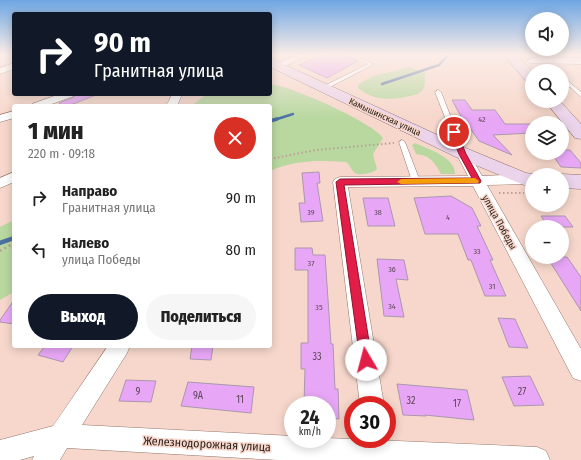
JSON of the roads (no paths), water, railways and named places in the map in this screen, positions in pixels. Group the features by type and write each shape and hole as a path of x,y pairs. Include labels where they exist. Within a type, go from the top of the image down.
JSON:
{"street":[{"name":"Камышинская улица","path":"298,75 324,88 405,135 462,154 525,178"},
{"path":"569,94 581,116"},
{"path":"42,104 64,96"},
{"path":"558,108 581,134"},
{"path":"0,119 12,115"},
{"name":"улица Победы","path":"462,154 581,370"},
{"path":"0,182 12,178"},
{"path":"371,396 340,182 525,179"},
{"path":"569,181 581,182"},
{"path":"45,460 119,348"},
{"name":"Железнодорожная улица","path":"0,453 62,436 537,460"}],"lane":[{"path":"324,88 349,75"},
{"path":"569,91 581,95"},
{"name":"улица Победы","path":"438,92 462,154"},
{"path":"405,135 416,182"}],"waterway":[{"path":"382,84 408,75"},
{"path":"274,120 293,114"},
{"path":"272,120 277,119"},
{"path":"0,243 12,239"}]}
